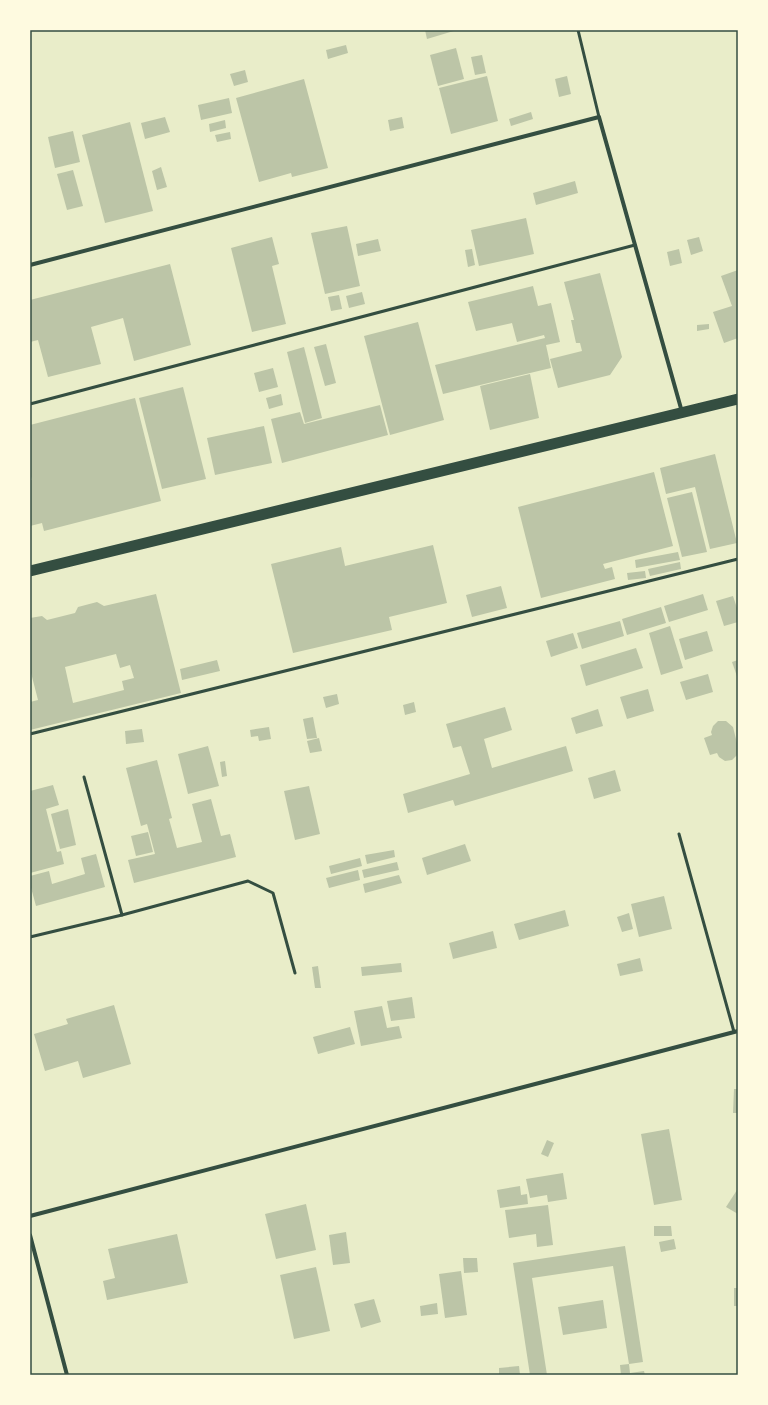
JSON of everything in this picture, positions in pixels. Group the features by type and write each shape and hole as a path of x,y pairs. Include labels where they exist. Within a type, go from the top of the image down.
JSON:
{"highway":[{"path":"30,571 738,398"}],"street":[{"path":"30,265 599,117 682,412"},
{"path":"30,1216 736,1032"},
{"path":"30,1235 67,1375"}],"lane":[{"path":"578,30 599,117"},
{"path":"30,404 635,245"},
{"path":"30,734 738,559"},
{"path":"84,777 122,915"},
{"path":"679,834 736,1032"},
{"path":"30,937 122,915 248,881 273,893 295,973"}],"building":[{"path":"425,30 457,30 427,39"},
{"path":"346,45 348,53 328,59 326,50"},
{"path":"456,48 464,79 438,86 430,55"},
{"path":"482,55 486,73 475,75 471,57"},
{"path":"245,70 248,82 234,86 230,74"},
{"path":"487,76 498,121 451,134 439,88"},
{"path":"567,76 571,94 559,97 555,79"},
{"path":"304,79 328,168 292,177 291,173 259,182 236,98"},
{"path":"229,98 232,113 201,120 198,105"},
{"path":"531,112 533,119 511,126 509,119"},
{"path":"165,117 170,132 145,139 141,123"},
{"path":"402,117 404,128 390,131 388,120"},
{"path":"225,120 226,128 210,132 209,124"},
{"path":"130,122 153,211 105,223 82,135"},
{"path":"73,131 80,162 55,168 48,137"},
{"path":"230,132 231,139 217,142 215,135"},
{"path":"161,167 167,187 157,190 152,171"},
{"path":"73,170 83,206 67,210 57,174"},
{"path":"575,181 578,193 536,205 533,193"},
{"path":"526,218 534,254 479,266 471,230"},
{"path":"347,226 360,286 325,294 311,233"},
{"path":"272,237 279,264 272,266 286,324 252,332 231,248"},
{"path":"699,237 703,251 691,255 687,240"},
{"path":"378,239 381,251 358,256 356,244"},
{"path":"472,249 475,265 468,267 465,250"},
{"path":"679,249 682,263 670,266 667,252"},
{"path":"170,264 191,345 134,361 123,318 91,327 101,364 48,377 38,340 30,342 30,300"},
{"path":"738,270 738,338 724,343 713,312 732,306 721,276"},
{"path":"600,273 622,357 610,375 558,388 550,359 582,351 580,343 576,343 571,320 574,320 564,282"},
{"path":"533,286 538,306 551,303 560,342 546,345 551,368 443,394 435,365 545,338 544,335 517,342 512,323 476,331 468,302"},
{"path":"362,292 365,304 349,308 346,296"},
{"path":"339,295 342,309 331,311 328,297"},
{"path":"418,322 444,420 390,435 364,336"},
{"path":"709,324 709,329 697,331 697,325"},
{"path":"326,344 336,383 325,386 314,347"},
{"path":"304,347 322,418 305,423 287,352"},
{"path":"273,368 278,387 259,392 254,373"},
{"path":"530,374 539,418 490,430 480,386"},
{"path":"183,387 206,479 162,489 139,398"},
{"path":"281,394 283,405 269,409 266,398"},
{"path":"135,398 161,501 44,531 42,523 30,526 30,480 32,480 30,473 30,425"},
{"path":"380,405 388,435 282,463 271,419 300,412 304,424"},
{"path":"264,426 272,463 215,475 207,438"},
{"path":"715,454 737,543 710,549 695,487 666,494 660,468"},
{"path":"654,472 673,546 603,564 605,569 612,567 615,579 541,598 518,507"},
{"path":"692,492 707,552 682,557 667,498"},
{"path":"433,545 447,603 389,617 392,630 293,653 271,564 341,547 345,566"},
{"path":"678,552 680,560 636,568 635,560"},
{"path":"680,562 681,569 650,576 648,569"},
{"path":"645,571 646,578 628,580 627,573"},
{"path":"501,586 507,608 472,617 466,595"},
{"path":"156,594 181,693 30,730 30,702 38,700 30,669 30,618 42,616 47,620 75,613 78,607 97,602 104,606","holes":["116,654 120,668 130,665 134,678 122,681 124,690 73,703 65,667"]},
{"path":"703,594 708,610 669,622 664,606"},
{"path":"733,596 738,611 738,622 724,626 716,601"},
{"path":"661,607 666,623 627,635 622,619"},
{"path":"620,621 624,636 582,649 577,633"},
{"path":"670,626 683,668 661,675 649,633"},
{"path":"707,631 713,651 685,660 679,639"},
{"path":"573,633 578,648 551,657 546,641"},
{"path":"636,648 643,668 586,686 580,665"},
{"path":"217,660 220,671 182,680 180,669"},
{"path":"738,660 738,679 732,662"},
{"path":"708,674 713,692 686,700 680,682"},
{"path":"648,689 654,711 627,719 620,697"},
{"path":"337,694 339,704 326,708 323,697"},
{"path":"414,702 416,712 405,715 403,705"},
{"path":"505,707 512,730 484,739 492,768 566,746 573,771 455,806 453,800 408,813 403,794 470,774 461,746 453,748 446,724"},
{"path":"598,709 603,726 576,734 571,718"},
{"path":"313,717 317,738 307,739 303,719"},
{"path":"718,721 726,721 733,727 738,747 738,754 732,760 725,761 719,757 717,753 710,755 704,738 712,735 711,732 713,726"},
{"path":"269,727 271,739 259,741 258,736 251,737 250,730"},
{"path":"142,729 144,742 126,744 125,731"},
{"path":"319,738 322,751 310,753 307,741"},
{"path":"208,746 219,786 188,794 178,754"},
{"path":"157,760 172,818 169,819 177,848 202,842 192,804 211,799 221,836 230,834 236,857 134,883 128,860 155,854 147,824 141,826 126,768"},
{"path":"225,761 227,776 222,777 220,762"},
{"path":"615,770 621,791 594,799 588,778"},
{"path":"53,785 59,805 46,809 57,852 61,851 64,864 30,873 30,791"},
{"path":"309,786 320,834 295,840 284,791"},
{"path":"68,809 76,845 60,849 51,814"},
{"path":"148,832 153,852 136,856 131,836"},
{"path":"465,844 471,861 427,875 422,858"},
{"path":"394,850 395,857 367,864 365,855"},
{"path":"96,854 105,887 36,906 30,884 30,876 49,871 52,884 85,874 81,858"},
{"path":"360,858 362,866 331,874 329,866"},
{"path":"397,862 399,870 364,878 362,870"},
{"path":"358,870 360,880 329,888 326,878"},
{"path":"399,875 402,883 365,893 363,884"},
{"path":"664,896 672,929 639,937 631,904"},
{"path":"565,910 569,926 519,940 514,924"},
{"path":"629,913 633,929 622,932 617,917"},
{"path":"493,931 497,948 453,959 449,943"},
{"path":"640,958 643,971 620,976 617,964"},
{"path":"401,963 402,972 362,976 361,967"},
{"path":"318,966 321,988 315,988 312,967"},
{"path":"412,997 415,1018 391,1021 387,1001"},
{"path":"114,1005 131,1064 83,1078 78,1061 45,1071 34,1034 68,1024 66,1019"},
{"path":"382,1006 387,1028 399,1026 402,1038 361,1046 354,1011"},
{"path":"350,1027 355,1044 318,1054 313,1037"},
{"path":"734,1089 738,1089 738,1113 733,1113"},
{"path":"669,1129 682,1200 654,1205 641,1134"},
{"path":"547,1140 554,1143 548,1157 541,1154"},
{"path":"563,1173 567,1199 548,1202 547,1195 530,1198 526,1179"},
{"path":"520,1186 521,1195 527,1194 528,1204 500,1208 497,1190"},
{"path":"737,1190 738,1191 738,1214 726,1207"},
{"path":"306,1204 316,1250 276,1259 265,1214"},
{"path":"548,1205 553,1245 537,1247 536,1234 509,1238 505,1210"},
{"path":"654,1226 671,1226 672,1236 654,1236"},
{"path":"346,1232 350,1263 333,1265 329,1235"},
{"path":"177,1234 188,1283 107,1300 103,1281 115,1278 108,1249"},
{"path":"674,1239 676,1249 661,1252 659,1242"},
{"path":"625,1246 643,1362 629,1364 613,1266 532,1278 547,1375 530,1375 513,1263"},
{"path":"463,1258 477,1258 478,1272 464,1273"},
{"path":"316,1267 330,1331 294,1339 280,1275"},
{"path":"461,1271 467,1315 445,1318 439,1274"},
{"path":"734,1288 738,1288 738,1306 734,1306"},
{"path":"374,1299 381,1322 361,1328 354,1304"},
{"path":"603,1300 607,1328 563,1335 558,1307"},
{"path":"437,1303 438,1314 421,1316 420,1306"},
{"path":"629,1364 630,1373 644,1371 645,1375 621,1375 620,1365"},
{"path":"519,1366 520,1375 499,1375 499,1368"}]}
